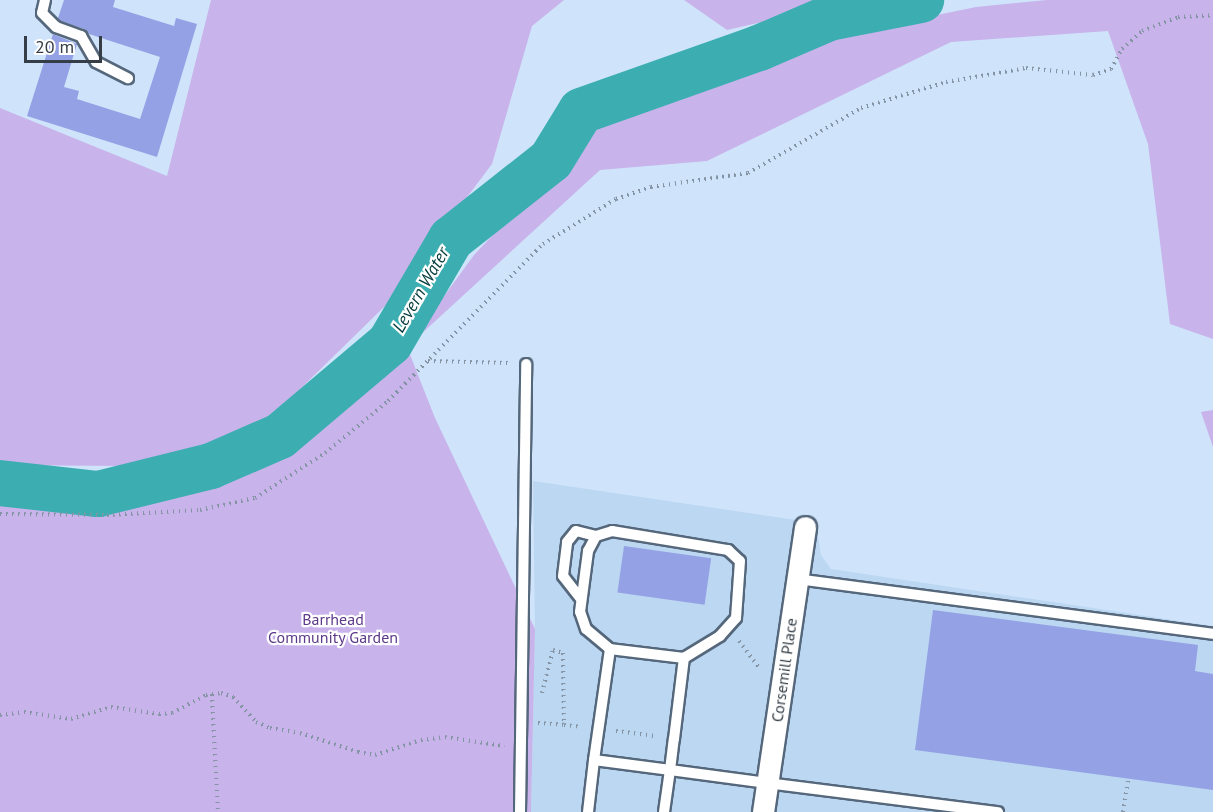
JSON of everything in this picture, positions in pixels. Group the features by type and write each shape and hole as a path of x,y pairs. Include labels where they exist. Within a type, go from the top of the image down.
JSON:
{"street":[{"name":"Corsemill Place","path":"763,812 805,528"}],"lane":[{"path":"45,0 42,13 56,27 81,36 96,62 128,78"},
{"path":"520,812 526,364"},
{"path":"581,599 563,576 567,542 576,531 596,536 612,531 728,550 740,561 736,618 720,636 684,658 610,649 586,628 580,612 588,551 596,536"},
{"path":"797,579 1213,634"},
{"path":"588,812 610,649"},
{"path":"666,810 684,658"},
{"path":"594,760 957,809 999,812"}],"path":[{"path":"0,514 107,515 188,511 255,498 325,453 388,401 543,244 616,199 651,187 748,173 861,108 946,82 1026,68 1093,75 1111,69 1122,49 1142,31 1178,17 1213,15"},
{"path":"427,361 526,364"},
{"path":"728,627 761,670"},
{"path":"0,715 24,712 72,719 111,707 159,714 172,712 212,694 221,693 233,697 256,722 270,728 300,733 375,755 421,740 445,737 522,748"},
{"path":"212,694 218,812"},
{"path":"534,723 564,725"},
{"path":"1124,812 1128,778"}],"shaded area":[{"path":"533,481 816,523 821,555 831,569 1213,626 1213,812 531,812 535,629"}],"green space":[{"path":"211,0 564,0 532,26 492,164 386,305 290,399 241,437 122,466 0,465 0,108 167,176"},
{"path":"684,0 859,0 727,30"},
{"path":"1047,0 1213,0 1213,339 1170,324 1148,144 1108,31 951,42 707,161 600,170 407,347 474,255 592,130 816,40 976,7"},
{"name":"Barrhead Community Garden","path":"407,347 435,418 535,629 531,812 0,812 0,493 168,493 293,450"},
{"path":"1213,410 1213,447 1201,412"}],"building":[{"path":"64,0 115,0 113,7 174,26 176,18 197,24 157,157 27,116 53,34 77,44 64,87 79,91 77,99 140,119 160,57 89,34 84,29 60,21 58,18"},
{"path":"624,546 711,558 705,605 617,593"},
{"path":"933,610 1198,645 1195,671 1213,674 1213,790 915,750"}],"waterway":[{"name":"Levern Water","path":"0,483 98,494 211,466 280,436 390,343 451,239 551,160 581,111 759,48 829,18 921,0"}]}
